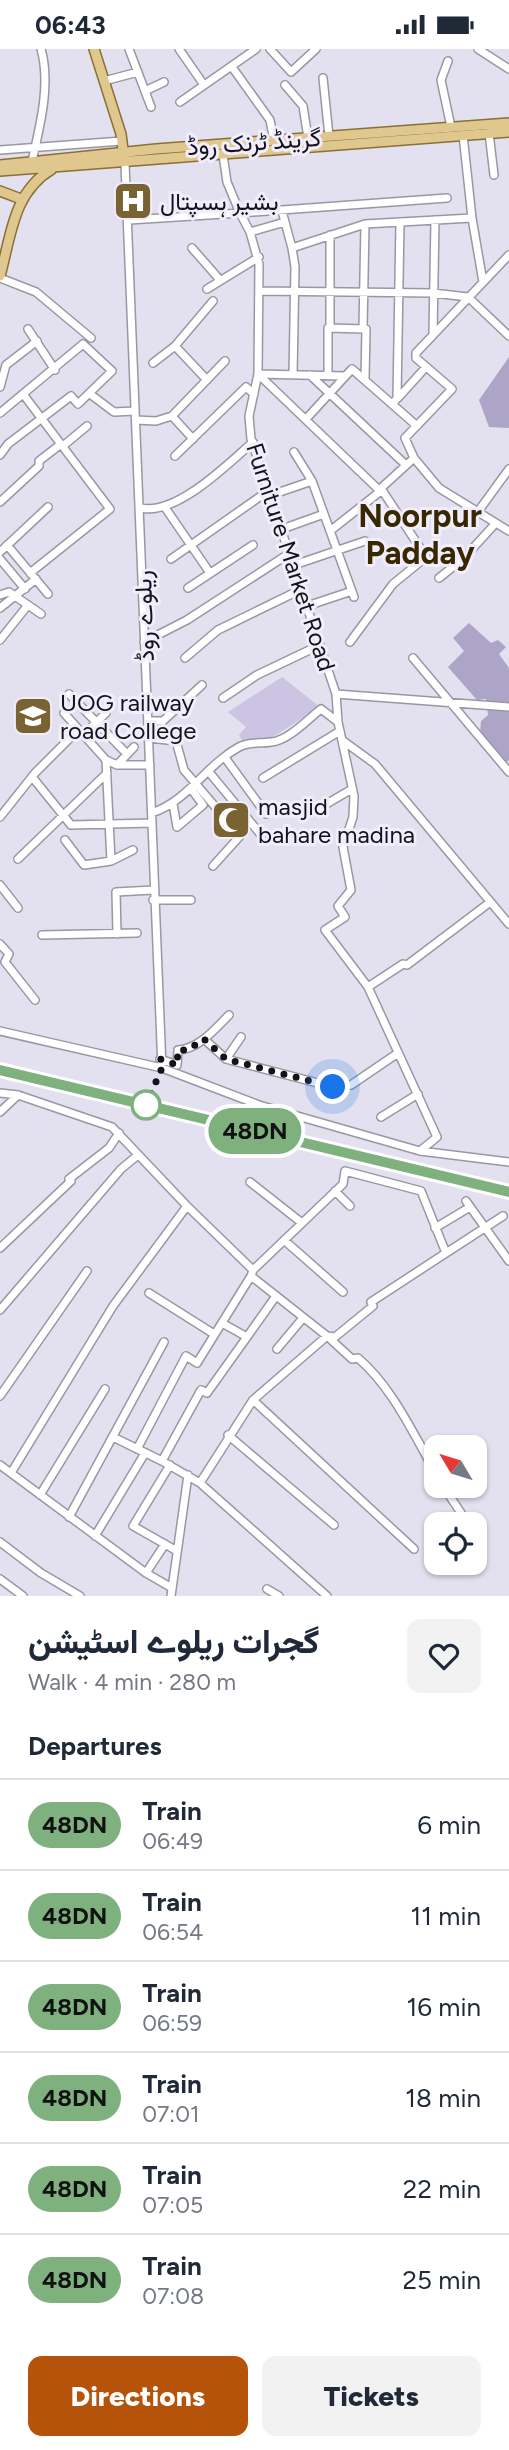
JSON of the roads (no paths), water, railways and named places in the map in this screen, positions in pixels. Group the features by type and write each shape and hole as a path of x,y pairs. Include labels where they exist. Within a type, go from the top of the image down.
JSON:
{"main road":[{"path":"94,49 122,141 125,164"},
{"name":"گرینڈ ٹرنک روڈ","path":"0,171 223,155 451,127 509,123"},
{"name":"گرینڈ ٹرنک روڈ","path":"0,165 329,136 383,137 509,132"},
{"path":"0,277 21,199 29,186 52,169"},
{"path":"0,191 21,199"}],"street":[{"path":"32,161 45,70 42,49"},
{"path":"129,49 151,107"},
{"path":"179,49 204,85"},
{"path":"270,49 291,72 316,49"},
{"path":"478,49 509,69"},
{"path":"180,102 252,50"},
{"path":"448,61 441,81 451,127"},
{"path":"232,67 270,120 274,141"},
{"path":"104,81 138,72"},
{"path":"323,78 329,136"},
{"path":"145,91 164,82"},
{"path":"285,85 303,106 308,138"},
{"path":"489,133 494,175"},
{"path":"463,135 472,218 483,282"},
{"path":"0,151 122,141"},
{"name":"Furniture Market Road","path":"223,155 227,181 259,257 258,374 249,416 253,442 336,694 338,722 352,789 353,817 343,847 351,890 338,906 345,917 325,930 368,987 437,1137 420,1151"},
{"name":"ریلوے روڈ","path":"125,164 162,1068"},
{"path":"129,220 447,198"},
{"path":"282,211 292,248 295,292 293,375"},
{"path":"292,248 365,224 472,218"},
{"path":"433,335 435,220"},
{"path":"250,232 285,222"},
{"path":"395,401 400,222"},
{"path":"365,224 365,379"},
{"path":"328,376 330,235"},
{"path":"192,247 220,280"},
{"path":"509,255 415,356 452,389 405,438 414,458 434,484 494,525 509,531"},
{"path":"207,289 259,257"},
{"path":"0,277 36,292 91,338"},
{"path":"258,291 433,293 468,297 507,331"},
{"path":"153,363 175,346 213,302"},
{"path":"330,328 363,329"},
{"path":"28,329 55,370"},
{"path":"0,387 6,365 37,341"},
{"path":"0,413 83,344 112,371 77,405 71,396 0,455"},
{"path":"175,346 207,380"},
{"path":"90,394 114,412 156,421 172,416 225,361"},
{"path":"395,401 426,367"},
{"path":"306,419 352,369 395,401 417,426"},
{"path":"258,374 344,376"},
{"path":"258,374 380,490 426,557 393,584 350,642"},
{"path":"310,375 406,465"},
{"path":"176,456 246,387 254,394"},
{"path":"0,608 25,589 33,576 110,509 23,394"},
{"path":"172,416 193,439"},
{"path":"0,502 39,465 39,461 87,426"},
{"path":"141,508 151,510 164,506 214,477 253,442"},
{"path":"294,452 312,481 353,594 307,606"},
{"path":"330,531 414,458"},
{"path":"477,513 509,469"},
{"path":"171,559 268,491 274,494 312,481"},
{"path":"164,506 210,573"},
{"path":"0,552 48,507"},
{"path":"282,529 324,514"},
{"path":"439,577 464,558 494,525"},
{"path":"294,565 365,541"},
{"path":"7,545 48,594"},
{"path":"188,588 253,545"},
{"path":"144,642 187,620 290,553"},
{"path":"0,559 25,589"},
{"path":"186,657 218,630 302,589"},
{"path":"0,596 9,592 41,614"},
{"path":"0,640 28,605"},
{"path":"223,698 257,675 320,645"},
{"path":"413,658 509,772"},
{"path":"149,721 163,721 202,685"},
{"path":"69,694 127,754"},
{"path":"336,694 509,706"},
{"name":"Furniture Market Road","path":"152,813 173,803 194,787 237,748 262,740 270,743 286,735 321,709 338,722"},
{"path":"64,713 106,760 117,765 150,765"},
{"path":"0,817 33,778 80,732 106,713"},
{"path":"263,778 341,736 375,764 509,924"},
{"path":"149,738 176,741 184,770 203,805 177,827 173,803"},
{"path":"117,765 134,747"},
{"path":"226,759 266,814"},
{"path":"106,760 111,861"},
{"path":"209,772 262,836"},
{"path":"18,859 107,773"},
{"path":"33,778 71,825 152,823"},
{"path":"194,787 240,836 213,866"},
{"path":"311,813 352,789"},
{"path":"65,839 84,865 111,861 133,850"},
{"path":"0,885 18,908"},
{"path":"117,934 116,892 153,890"},
{"path":"153,899 191,900"},
{"path":"368,987 402,964 407,965 489,903"},
{"path":"42,935 137,933"},
{"path":"0,944 9,954 5,962 35,1000"},
{"path":"160,1059 177,1065 178,1050 188,1050 229,1015"},
{"path":"0,1031 162,1068 259,1105 420,1151 509,1162"},
{"path":"226,1059 241,1037"},
{"path":"204,1039 226,1059 333,1087"},
{"path":"351,1085 398,1053"},
{"path":"0,1093 18,1095 117,1130 138,1155 276,1296 352,1359 358,1358 366,1365 392,1396 424,1452"},
{"path":"381,1117 418,1094"},
{"path":"0,1112 18,1095"},
{"path":"0,1248 71,1181 69,1179 109,1148 117,1130"},
{"path":"0,1310 102,1190 138,1155"},
{"path":"137,1449 186,1356 197,1363 252,1273 342,1184 345,1171 421,1191 446,1253"},
{"path":"250,1182 302,1223"},
{"path":"335,1191 350,1206"},
{"path":"435,1228 468,1204 509,1261"},
{"path":"11,1473 113,1306 187,1206"},
{"path":"200,1483 228,1435 253,1400 327,1336 335,1337 373,1306 371,1302 379,1296 503,1216"},
{"path":"284,1240 343,1292"},
{"path":"0,1397 87,1271"},
{"path":"149,1293 214,1334"},
{"path":"177,1551 133,1526 201,1390 207,1393 276,1296"},
{"path":"277,1349 303,1318"},
{"path":"222,1323 247,1337"},
{"path":"69,1517 164,1342"},
{"path":"40,1495 105,1389"},
{"path":"253,1400 414,1549"},
{"path":"228,1435 334,1525"},
{"path":"113,1437 200,1483 327,1596"},
{"path":"95,1536 145,1453"},
{"path":"0,1465 172,1592 188,1475"},
{"path":"0,1542 41,1573 80,1596"},
{"path":"146,1573 165,1544"},
{"path":"0,1579 23,1596"},
{"path":"267,1589 279,1596"}],"railway":[{"path":"0,1070 509,1193"}],"train":[{"name":"48DN","path":"0,1070 509,1192"}],"place":[{"name":"بشیر ہسپتال","path":"133,201"},
{"name":"UOG railway road College","path":"33,716"},
{"name":"masjid bahare madina","path":"231,820"}],"district":[{"name":"Noorpur Padday","path":"420,534"}]}
